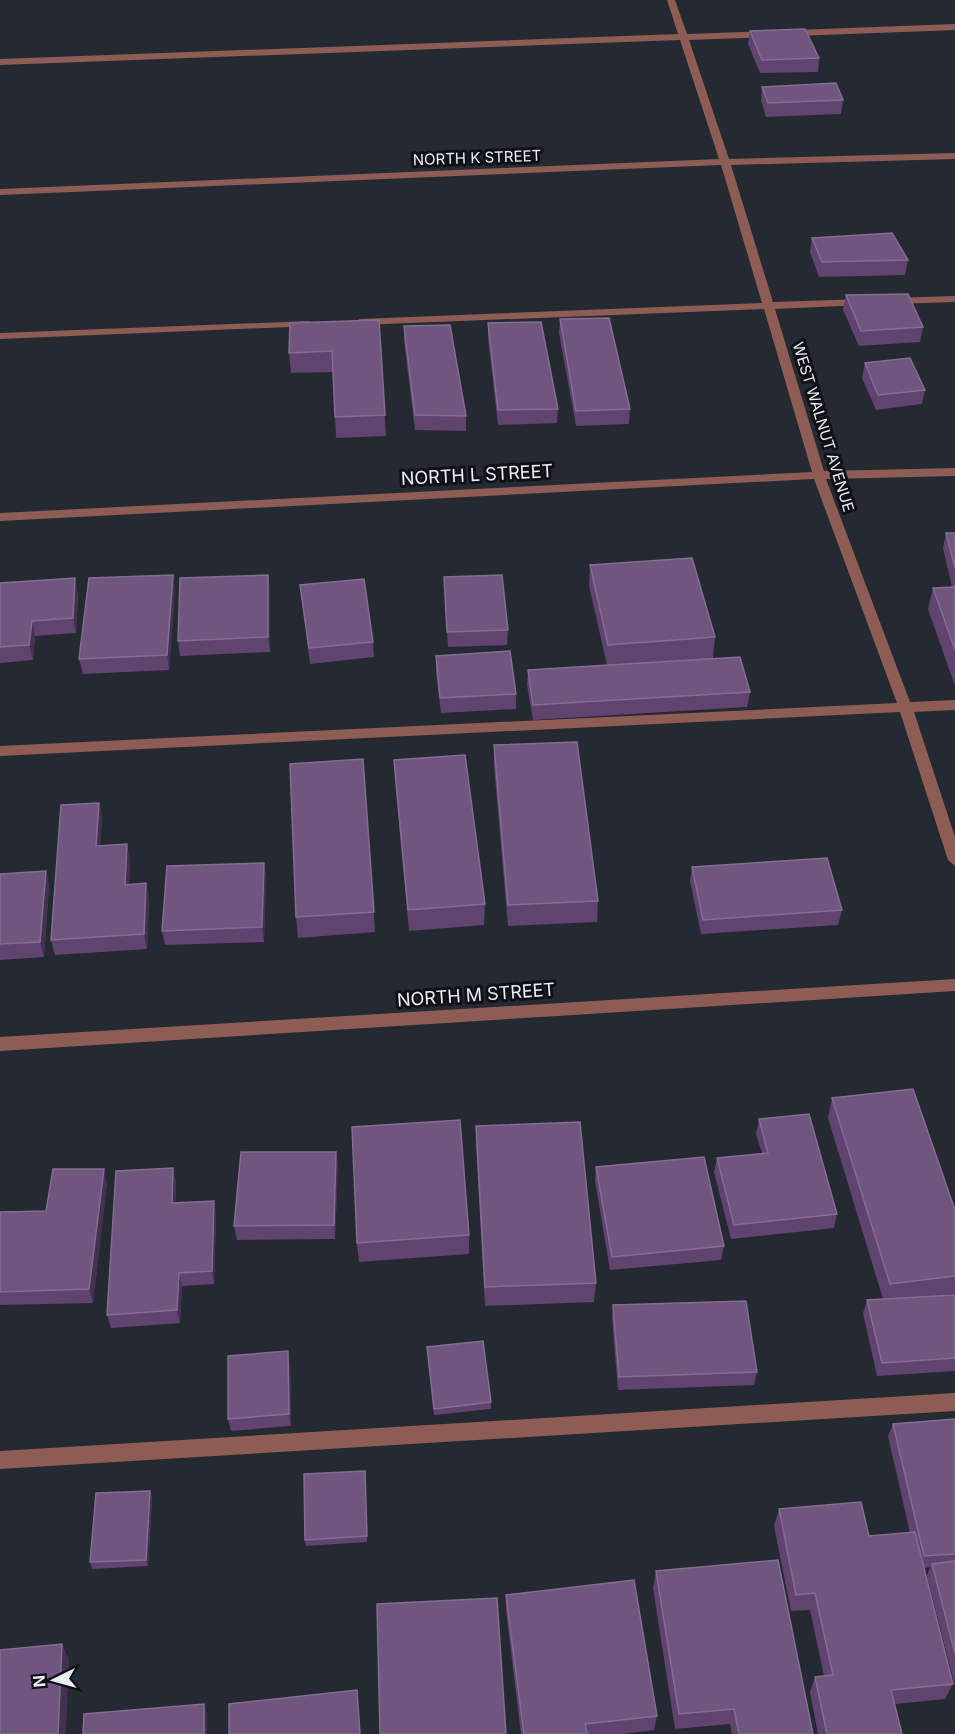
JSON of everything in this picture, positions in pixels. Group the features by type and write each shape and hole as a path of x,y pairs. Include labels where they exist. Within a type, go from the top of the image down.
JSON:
{"street":[{"name":"WEST WALNUT AVENUE","path":"671,0 725,162 819,475 905,707 955,860"},
{"path":"0,62 955,27"},
{"name":"NORTH K STREET","path":"0,192 725,162 955,156"},
{"path":"343,323 955,299"},
{"path":"0,336 320,324"},
{"name":"NORTH L STREET","path":"0,517 819,475 955,472"},
{"path":"0,751 955,705"},
{"name":"NORTH M STREET","path":"0,1044 955,985"},
{"path":"0,1460 955,1402"}],"building":[{"path":"805,29 819,58 762,60 750,31"},
{"path":"836,83 843,100 768,103 762,87"},
{"path":"892,233 908,260 822,262 812,238"},
{"path":"908,294 923,327 861,331 846,295"},
{"path":"609,318 630,409 576,411 560,319"},
{"path":"379,320 385,415 335,417 332,351 289,353 290,323"},
{"path":"541,322 558,409 498,410 488,323"},
{"path":"450,325 466,416 415,415 404,326"},
{"path":"910,358 925,390 878,395 865,363"},
{"path":"946,533 955,533 955,568"},
{"path":"692,558 715,637 608,645 590,565"},
{"path":"173,575 167,655 79,659 89,578"},
{"path":"268,575 268,637 178,641 180,578"},
{"path":"502,575 508,630 447,632 444,577"},
{"path":"75,578 73,618 32,621 29,645 0,647 0,583"},
{"path":"364,579 373,642 309,648 300,585"},
{"path":"955,587 955,650 933,588"},
{"path":"510,651 516,694 440,698 436,656"},
{"path":"740,657 750,692 533,705 528,670"},
{"path":"577,742 598,901 508,905 494,745"},
{"path":"465,755 485,904 408,910 394,760"},
{"path":"363,759 374,912 296,917 290,764"},
{"path":"99,803 96,846 127,844 125,885 146,883 144,934 51,940 61,805"},
{"path":"827,858 842,910 703,920 692,867"},
{"path":"264,863 262,927 162,931 167,866"},
{"path":"46,871 40,942 0,944 0,874"},
{"path":"913,1089 955,1210 955,1276 890,1284 832,1098"},
{"path":"809,1114 837,1214 734,1225 717,1158 768,1153 759,1119"},
{"path":"460,1120 469,1235 357,1243 352,1127"},
{"path":"580,1122 596,1283 485,1287 476,1126"},
{"path":"241,1152 336,1152 334,1225 234,1226"},
{"path":"704,1157 724,1246 612,1257 596,1167"},
{"path":"173,1168 172,1203 214,1201 212,1271 179,1273 177,1310 107,1315 116,1171"},
{"path":"53,1169 104,1169 89,1289 0,1292 0,1212 46,1211"},
{"path":"955,1295 955,1358 882,1363 867,1300"},
{"path":"746,1301 757,1372 619,1377 613,1305"},
{"path":"483,1341 491,1402 434,1409 427,1347"},
{"path":"288,1351 289,1414 228,1419 228,1356"},
{"path":"955,1419 955,1554 924,1556 893,1424"},
{"path":"365,1471 367,1536 305,1540 304,1474"},
{"path":"150,1491 146,1560 90,1562 96,1493"},
{"path":"861,1502 869,1536 915,1532 953,1684 891,1690 902,1734 827,1734 815,1677 833,1675 815,1593 796,1595 779,1509"},
{"path":"778,1560 813,1734 739,1734 734,1709 679,1714 656,1571"},
{"path":"955,1561 955,1654 932,1564"},
{"path":"634,1580 657,1716 585,1724 587,1734 524,1734 506,1595"},
{"path":"497,1598 506,1734 380,1734 377,1604"},
{"path":"62,1644 58,1734 0,1734 0,1650"},
{"path":"357,1690 360,1734 229,1734 229,1704"},
{"path":"204,1704 204,1734 83,1734 84,1714"}]}
